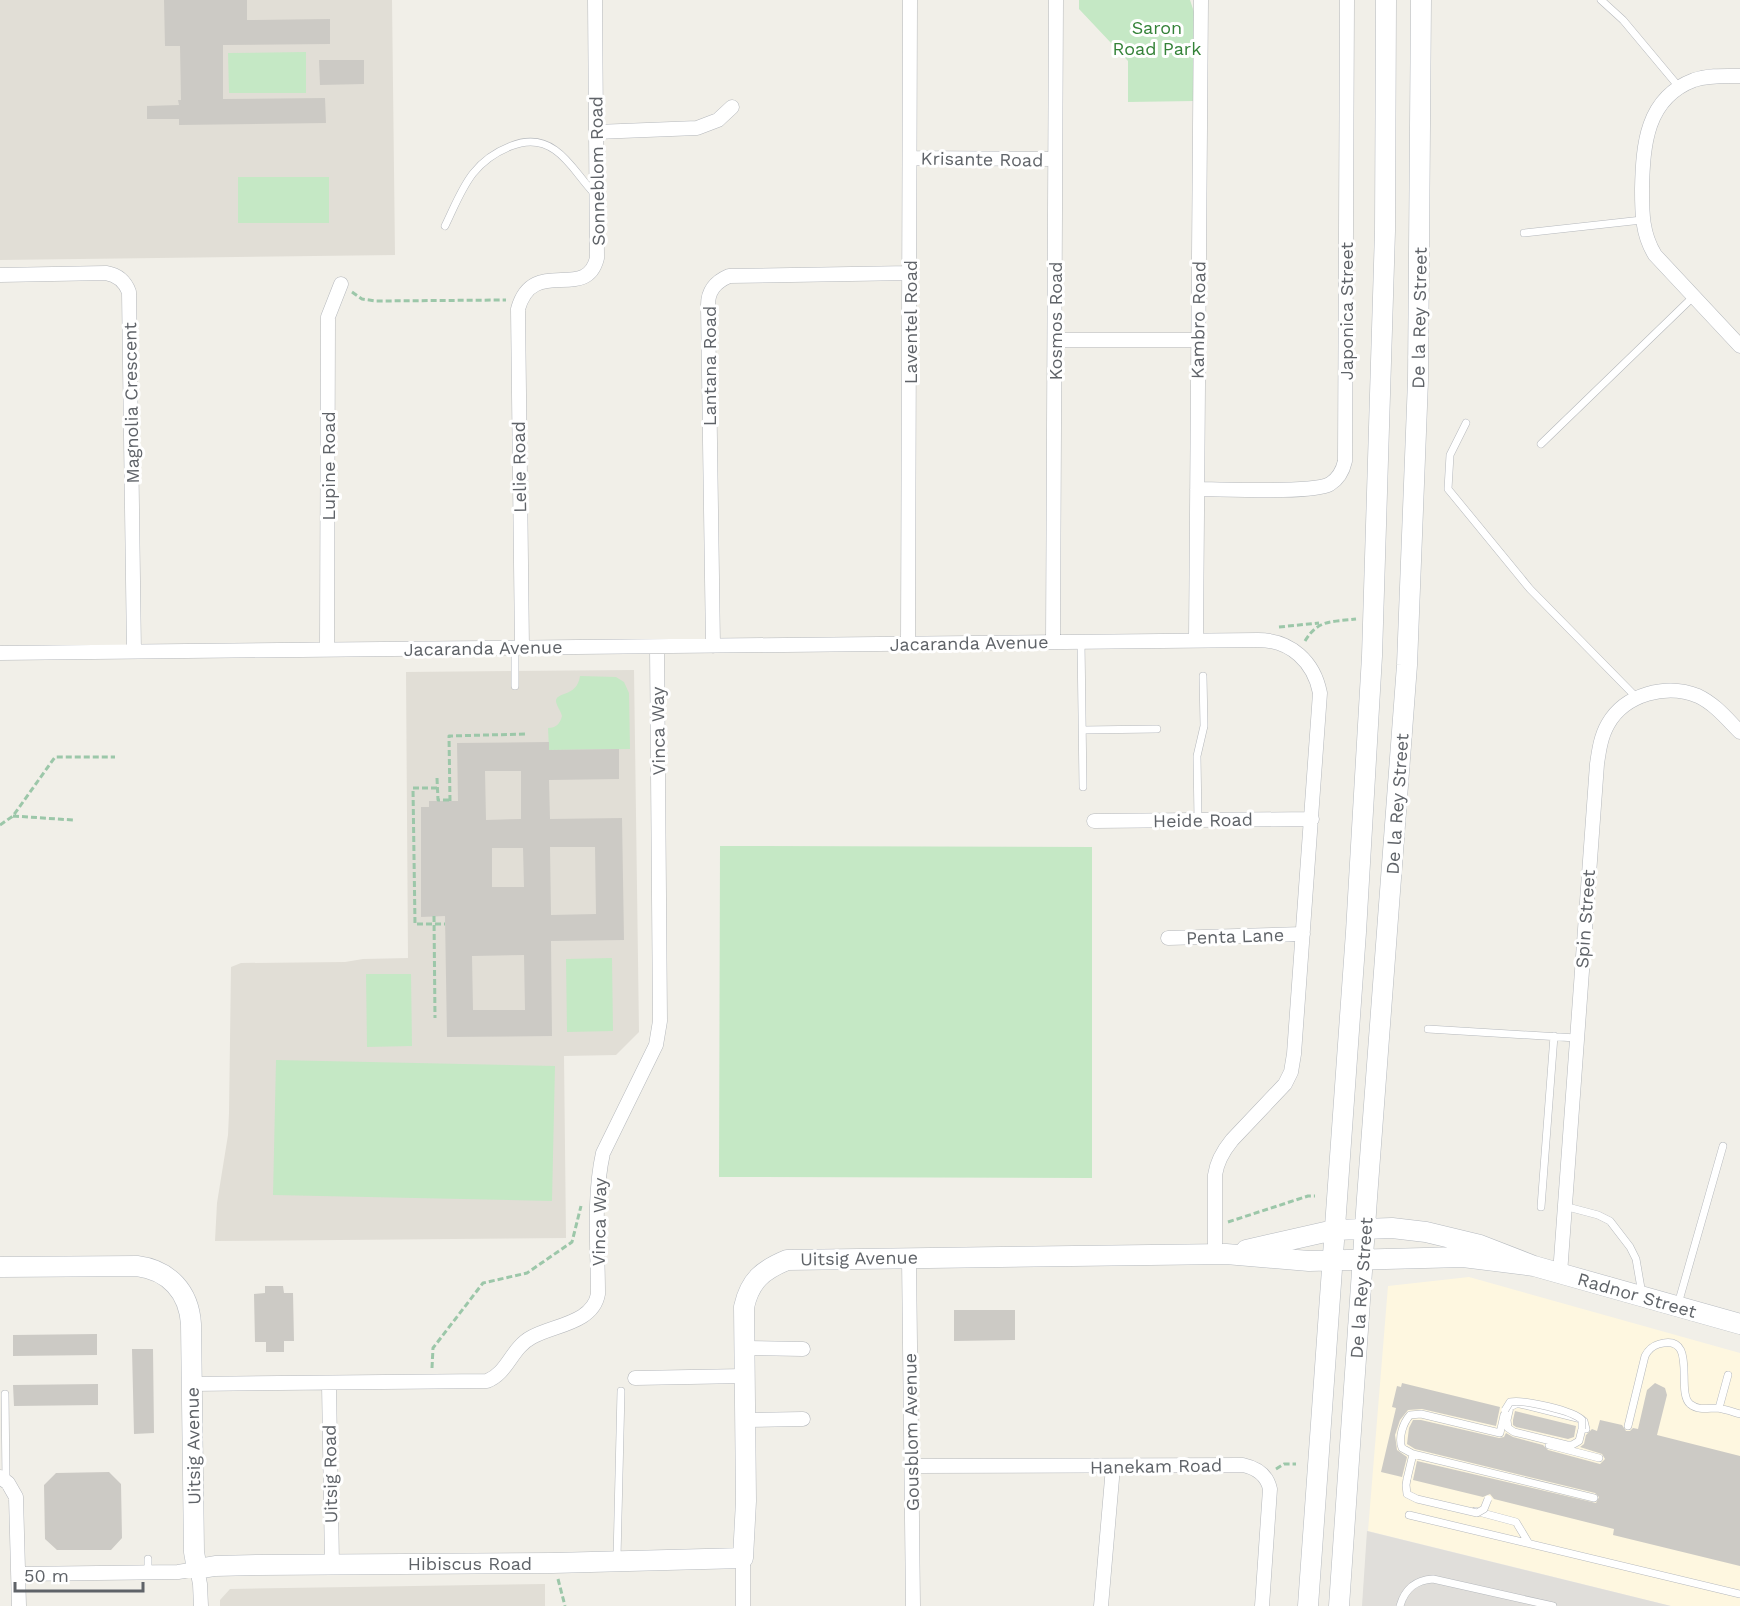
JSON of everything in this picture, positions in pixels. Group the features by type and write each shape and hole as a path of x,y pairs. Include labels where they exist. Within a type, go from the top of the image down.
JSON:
{"main road":[{"name":"De la Rey Street","path":"1308,1606 1356,932 1372,656 1385,231 1386,0"},
{"name":"De la Rey Street","path":"1339,1606 1407,664 1418,380 1421,0"},
{"name":"Radnor Street","path":"1334,1230 1392,1228 1426,1232 1480,1245 1560,1274 1740,1324"},
{"name":"Uitsig Avenue","path":"1220,1254 1334,1230"},
{"name":"Uitsig Avenue","path":"742,1558 746,1529 744,1307 751,1286 769,1267 788,1260 806,1258 1220,1254 1332,1261"},
{"name":"Radnor Street","path":"1332,1261 1463,1257 1534,1266"},
{"name":"Uitsig Avenue","path":"0,1267 146,1267 164,1275 179,1287 190,1314 194,1552 197,1569"},
{"name":"Hibiscus Road","path":"197,1569 215,1566 553,1563 742,1558"}],"street":[{"name":"Sonneblom Road","path":"528,289 547,280 583,278 593,270 597,258 595,0"},
{"name":"Laventel Road","path":"908,644 910,0"},
{"name":"Kosmos Road","path":"1053,642 1056,0"},
{"name":"Kambro Road","path":"1196,641 1201,0"},
{"name":"Japonica Street","path":"1197,489 1301,489 1322,486 1330,483 1343,468 1345,461 1347,0"},
{"path":"1740,76 1706,77 1694,80 1666,99 1656,111 1649,126 1642,155 1642,220 1650,247 1693,297 1740,346"},
{"path":"596,132 698,128 718,120 732,107"},
{"name":"Krisante Road","path":"910,158 1055,159"},
{"name":"Magnolia Crescent","path":"0,275 106,273 123,280 129,292 134,652"},
{"name":"Lantana Road","path":"713,646 708,305 713,287 729,276 910,273"},
{"name":"Lupine Road","path":"327,650 327,317 341,284"},
{"name":"Lelie Road","path":"518,648 518,316 520,302 528,289"},
{"path":"1054,340 1198,340"},
{"name":"Jacaranda Avenue","path":"0,653 1266,640 1278,642 1299,654 1311,667 1318,684 1320,703 1294,1054 1291,1072 1279,1092 1232,1140 1216,1165 1220,1254"},
{"name":"Vinca Way","path":"192,1384 487,1381 496,1377 520,1345 532,1337 583,1316 596,1304 598,1294 598,1184 603,1153 656,1045 660,1020 657,646"},
{"name":"Spin Street","path":"1560,1274 1599,750 1608,723 1617,712 1637,698 1667,690 1696,695 1719,710 1740,732"},
{"name":"Heide Road","path":"1094,821 1312,819"},
{"name":"Penta Lane","path":"1168,938 1303,934"},
{"name":"Gousblom Avenue","path":"909,1258 913,1606"},
{"path":"744,1348 802,1349"},
{"path":"635,1378 744,1376"},
{"name":"Uitsig Road","path":"329,1384 332,1564"},
{"path":"745,1420 803,1419"},
{"name":"Hanekam Road","path":"912,1466 1243,1465 1252,1467 1269,1482 1270,1489 1262,1606"},
{"path":"1101,1606 1113,1467"},
{"path":"3,1479 16,1497 19,1606"},
{"name":"Uitsig Avenue","path":"742,1558 743,1606"},
{"path":"18,1574 148,1565 178,1572 197,1569"},
{"name":"Uitsig Avenue","path":"197,1569 201,1606"}],"lane":[{"path":"1601,0 1623,20 1680,88"},
{"path":"445,226 456,200 480,164 491,156 518,144 540,142 554,150 570,163 597,196"},
{"path":"1524,233 1642,220"},
{"path":"1541,444 1693,297"},
{"path":"1466,423 1450,455 1448,489 1530,589 1637,698"},
{"path":"1081,642 1083,787"},
{"path":"515,686 518,648"},
{"path":"1198,820 1197,756 1204,726 1203,676"},
{"path":"1083,730 1157,729"},
{"path":"1428,1029 1576,1038"},
{"path":"1541,1207 1554,1036"},
{"path":"1677,1307 1723,1146"},
{"path":"1564,1206 1598,1215 1610,1221 1630,1247 1636,1259 1642,1297"},
{"path":"1628,1426 1645,1356 1652,1347 1662,1343 1675,1346 1682,1353 1684,1392 1688,1402 1703,1409 1719,1408 1740,1414"},
{"path":"1719,1408 1728,1375"},
{"path":"617,1561 621,1391"},
{"path":"3,1479 5,1394"},
{"path":"1500,1433 1507,1410 1510,1402 1521,1401 1575,1414 1582,1420 1584,1429 1579,1442 1572,1445 1514,1432 1507,1424 1507,1410"},
{"path":"1594,1498 1413,1454 1402,1448 1401,1439 1406,1419 1415,1413 1599,1458"},
{"path":"1413,1454 1409,1490 1417,1497 1516,1522 1528,1542"},
{"path":"1409,1480 1406,1485 1407,1494 1417,1499 1477,1513 1484,1509 1488,1499"},
{"path":"1409,1515 1740,1594"},
{"path":"1400,1606 1405,1592 1415,1583 1433,1579 1553,1606"}],"path":[{"path":"362,299 376,301 508,300"},
{"path":"1278,627 1356,619"},
{"path":"1304,642 1319,624"},
{"path":"437,778 438,800 450,800 449,735 525,734"},
{"path":"0,825 13,816 55,757 115,757"},
{"path":"437,788 413,788 415,924 445,924"},
{"path":"13,816 73,820"},
{"path":"434,916 435,1018"},
{"path":"431,1382 433,1348 483,1282 527,1272 572,1242 582,1199 598,1184"},
{"path":"1227,1222 1308,1196 1316,1196"},
{"path":"1276,1469 1284,1464 1296,1464"},
{"path":"553,1563 565,1606"}],"shaded area":[{"path":"0,0 392,0 395,255 0,260"},
{"path":"634,670 639,1032 616,1055 564,1056 566,1238 215,1241 217,1203 228,1135 231,967 241,963 345,962 363,959 408,958 406,672"},
{"path":"1469,1277 1740,1353 1740,1606 1671,1606 1368,1531 1388,1286"},
{"path":"1367,1531 1671,1606 1362,1606"},
{"path":"545,1584 545,1606 220,1606 220,1600 230,1589"}],"green space":[{"name":"Saron Road Park","path":"1079,0 1190,0 1194,12 1194,101 1128,102 1128,61 1079,9"},
{"path":"306,52 306,93 229,93 228,53"},
{"path":"238,177 329,177 329,223 238,223"},
{"path":"580,676 616,677 624,682 629,693 630,749 549,750 548,728 557,725 562,716 556,702 557,699 575,688"},
{"path":"720,846 1092,847 1092,1178 719,1177"},
{"path":"612,958 613,1031 567,1032 566,959"},
{"path":"366,974 411,974 412,1046 367,1047"},
{"path":"276,1060 555,1066 552,1201 273,1195"}],"building":[{"path":"164,0 247,0 247,20 330,19 330,44 223,45 223,99 325,98 326,123 179,125 179,119 147,119 147,106 179,105 178,100 181,100 180,46 165,46"},
{"path":"319,60 364,60 364,84 320,85"},
{"path":"549,742 549,750 619,749 619,779 549,780 550,819 622,818 624,940 551,941 552,1036 447,1037 445,916 421,917 421,807 429,807 429,801 458,801 457,743","holes":["485,771 521,771 521,819 486,820","550,847 595,847 596,914 551,915","492,848 523,848 524,887 492,887","524,955 525,1010 473,1010 472,956"]},
{"path":"265,1286 283,1286 284,1293 293,1293 294,1341 284,1341 284,1352 266,1352 266,1342 255,1342 254,1294 265,1293"},
{"path":"954,1310 1015,1310 1015,1340 954,1341"},
{"path":"97,1334 97,1355 13,1356 13,1335"},
{"path":"132,1349 153,1349 154,1433 134,1434"},
{"path":"1402,1383 1500,1407 1496,1426 1422,1409 1408,1410 1400,1420 1395,1435 1397,1450 1407,1457 1402,1477 1381,1472 1396,1408 1392,1407 1397,1386 1401,1387"},
{"path":"1655,1383 1665,1388 1667,1395 1657,1435 1740,1456 1740,1566 1613,1535 1614,1529 1494,1499 1490,1494 1483,1497 1413,1480 1417,1461 1596,1503 1599,1497 1595,1493 1415,1449 1407,1444 1409,1428 1413,1420 1421,1420 1499,1438 1504,1437 1506,1433 1543,1445 1548,1450 1600,1464 1605,1459 1602,1454 1580,1447 1584,1444 1586,1435 1592,1429 1597,1431 1600,1420 1622,1425 1626,1431 1633,1428 1638,1429 1647,1390"},
{"path":"98,1384 98,1405 14,1406 13,1385"},
{"path":"1515,1411 1576,1426 1574,1437 1568,1439 1516,1427 1513,1425"},
{"path":"109,1472 121,1484 122,1538 111,1550 57,1550 45,1539 44,1485 56,1473"}]}
